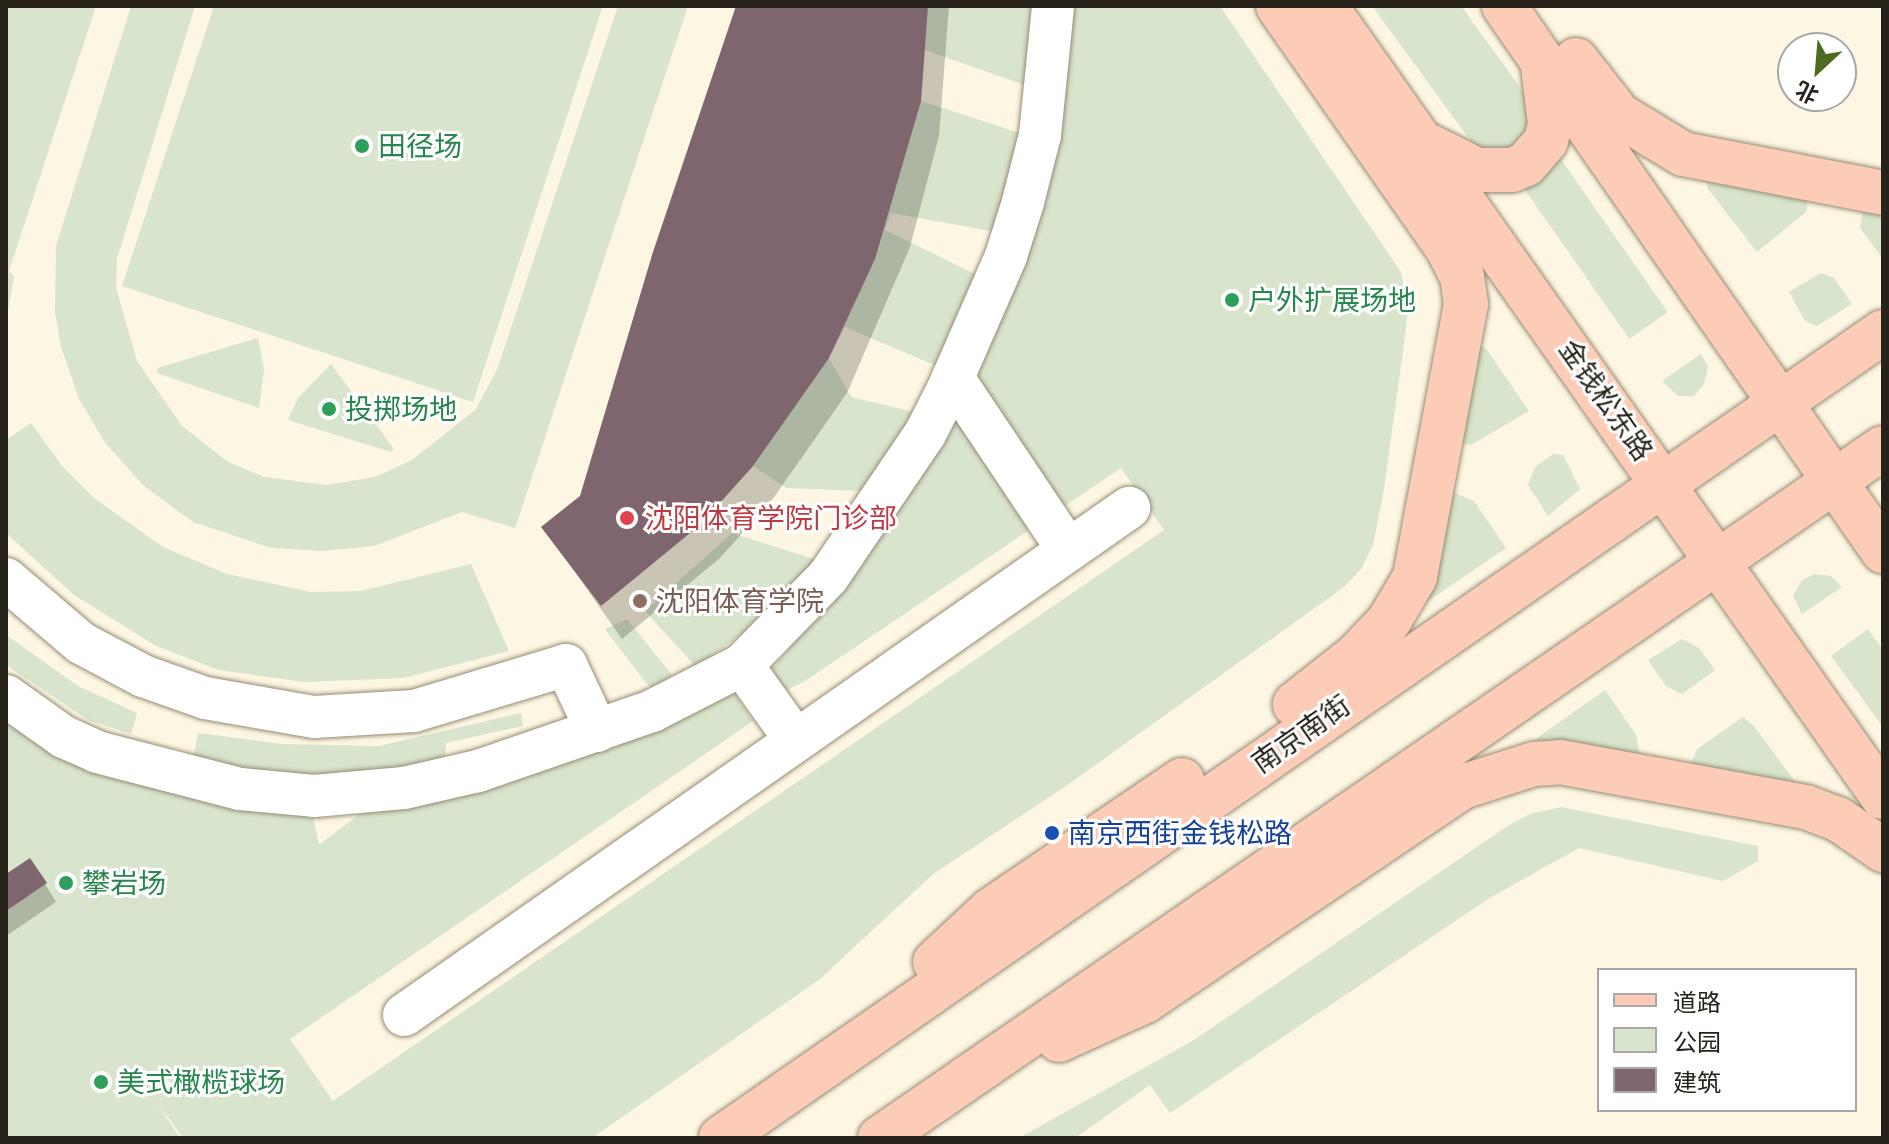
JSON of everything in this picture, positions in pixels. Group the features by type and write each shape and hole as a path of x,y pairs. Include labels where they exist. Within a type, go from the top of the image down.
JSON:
{"main road":[{"path":"859,1042 991,910 1316,690 1389,621 1415,577 1462,331 1462,276 1448,249 1278,6"},
{"name":"金钱松东路","path":"1325,6 1664,481 1883,797"},
{"path":"1504,6 1883,551"},
{"path":"1537,6 1619,115 1652,140 1711,162 1883,193"},
{"path":"1418,137 1440,155 1477,170 1512,170 1526,164 1546,141 1550,123 1541,59"},
{"name":"南京南街","path":"721,1138 1883,332"},
{"path":"880,1138 1310,847 1883,448"},
{"path":"971,1075 1145,1001 1462,787 1501,771 1560,762 1806,807 1838,819 1883,850"}],"lane":[{"path":"6,696 64,737 97,752 182,777 293,795 404,788 478,771 691,695 742,665 828,577 925,434 953,378 1001,269 1023,202 1040,135 1053,6"},
{"path":"953,378 1068,550"},
{"path":"404,1015 794,738 1129,508"},
{"path":"6,579 81,643 143,676 205,698 314,717 414,711 566,665 597,731"},
{"path":"742,665 794,738"}],"green space":[{"path":"6,6 96,6 9,271 14,276 6,322"},
{"path":"131,6 195,6 117,259 116,288 137,361 182,426 228,462 264,477 327,485 375,477 412,460 475,410 497,370 618,6 688,6 515,528 462,512 374,546 323,551 271,548 193,522 144,486 106,444 79,399 61,346 55,313 56,246"},
{"name":"田径场","path":"214,6 603,6 473,402 122,286"},
{"path":"736,6 1038,6 1030,87 925,50 921,101 1026,135 997,232 891,213 885,230 983,278 939,367 845,327 829,358 851,397 918,413 865,491 786,488 753,466 701,524 601,606 541,527 580,496 653,252"},
{"path":"1068,6 1220,6 1401,272 1408,307 1406,329 1384,489 1373,545 1361,569 1344,587 1066,786 933,874 820,979 592,1138 183,1138 154,1098 180,1138 6,1138 6,707 193,760 198,733 282,744 379,746 521,713 523,726 446,743 444,767 732,690 753,721 290,1039 333,1101 1164,530 1121,468 805,681 781,693 768,675 931,464 980,364","holes":["409,777 319,844 306,787"]},
{"path":"1372,6 1461,6 1530,101 1534,136 1497,156 1473,144"},
{"path":"1560,158 1668,312 1629,339 1521,185"},
{"path":"1706,175 1809,194 1806,212 1757,252 1708,189"},
{"path":"1863,208 1883,208 1883,259 1860,228"},
{"path":"1821,273 1834,278 1852,304 1817,326 1805,321 1789,292"},
{"name":"投掷场地","path":"258,338 264,369 259,408 157,373 157,368"},
{"path":"1475,346 1485,347 1529,411 1471,445 1458,443"},
{"path":"1701,354 1708,367 1704,384 1694,396 1678,396 1662,381"},
{"name":"投掷场地","path":"331,364 394,449 391,452 288,420 298,398"},
{"path":"31,423 62,466 94,498 163,547 227,574 311,592 361,591 471,564 509,651 403,678 305,682 219,670 156,646 74,595 6,533 6,440"},
{"path":"1553,454 1563,455 1580,489 1548,516 1528,485 1535,467"},
{"path":"1453,492 1474,501 1506,548 1424,604"},
{"path":"732,533 820,561 762,619 696,667 645,611"},
{"path":"1814,574 1831,576 1842,587 1802,614 1793,596 1802,580"},
{"path":"627,619 676,680 654,689 646,683 605,629"},
{"path":"1868,629 1883,650 1883,727 1831,656"},
{"path":"6,635 78,686 137,713 131,734 88,720 6,665"},
{"path":"1682,639 1699,648 1715,670 1682,694 1666,686 1648,660"},
{"path":"1605,690 1636,735 1640,755 1538,747 1537,738"},
{"path":"1743,717 1754,726 1796,783 1691,764 1697,749"},
{"path":"1561,807 1758,846 1758,861 1723,881 1579,848 1488,899 1170,1113 1150,1085 1075,1138 1019,1138 1194,1040 1509,825 1530,814"}],"building":[{"path":"736,6 928,6 921,101 875,259 829,358 753,466 701,524 601,606 541,527 580,496 653,252"},
{"path":"30,858 47,883 6,911 6,874"}],"place":[{"name":"田径场","path":"362,146"},
{"name":"户外扩展场地","path":"1232,300"},
{"name":"投掷场地","path":"329,409"},
{"name":"沈阳体育学院门诊部","path":"627,518"},
{"name":"沈阳体育学院","path":"640,601"},
{"name":"南京西街金钱松路","path":"1052,833"},
{"name":"攀岩场","path":"66,883"},
{"name":"美式橄榄球场","path":"101,1082"}]}
